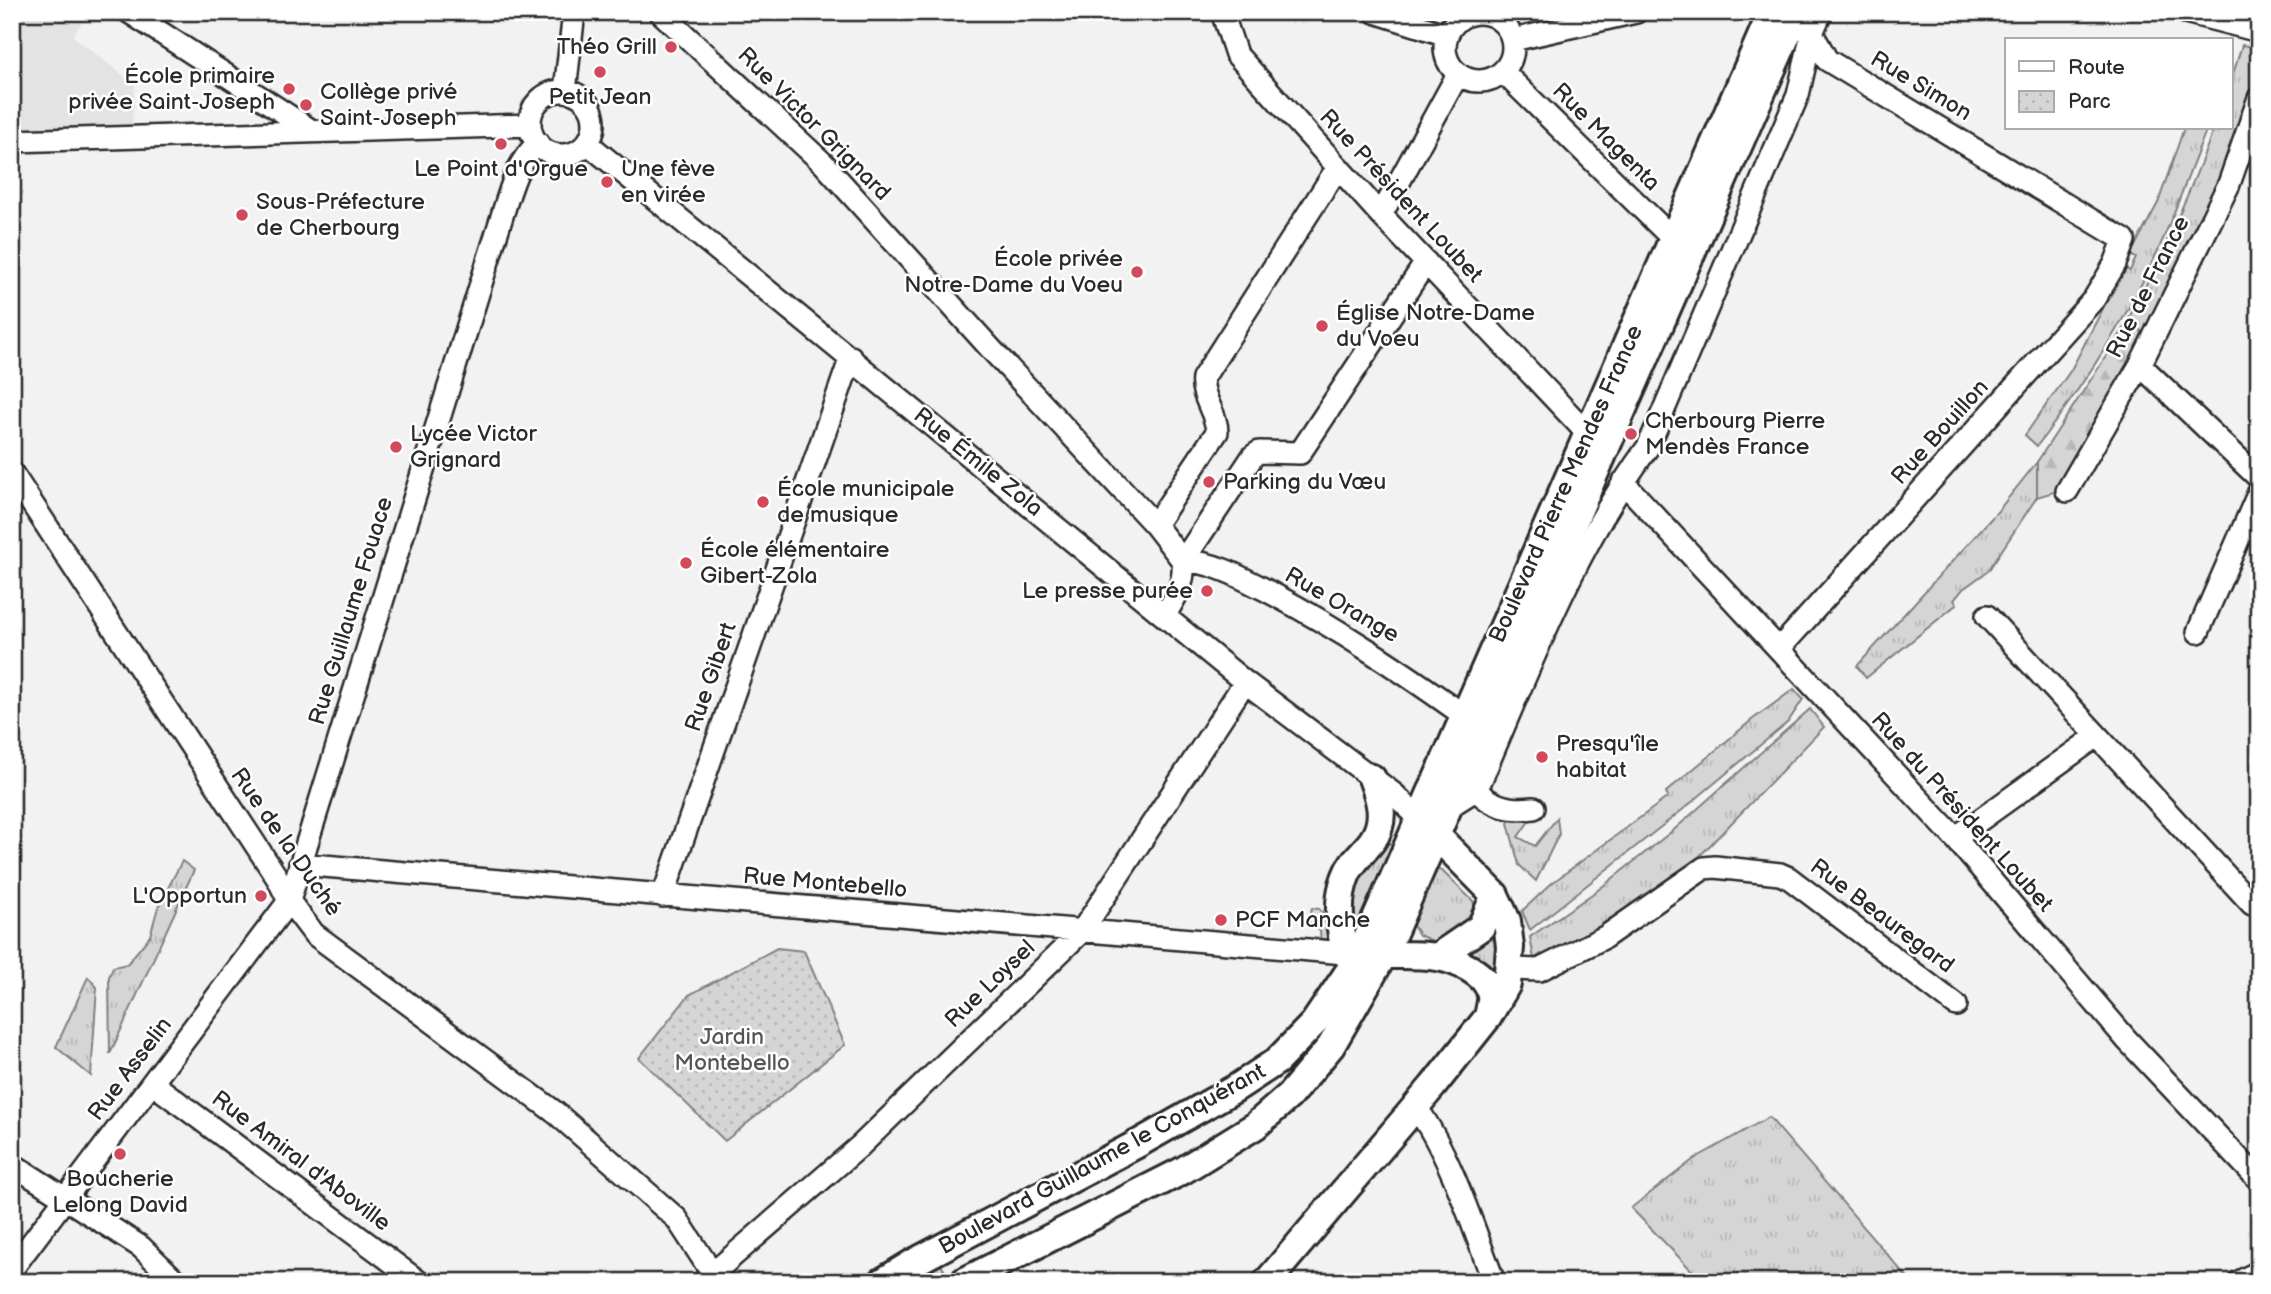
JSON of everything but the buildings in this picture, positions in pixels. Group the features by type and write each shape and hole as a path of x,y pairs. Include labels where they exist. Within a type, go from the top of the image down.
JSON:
{"main road":[{"name":"Boulevard Pierre Mendes France","path":"1331,1046 1363,955 1428,827 1465,716 1673,239 1785,18"},
{"name":"Boulevard Pierre Mendes France","path":"1428,827 1468,785 1785,18"},
{"path":"1372,778 1381,802 1379,827 1372,841 1353,862 1344,880 1340,916 1363,955 1437,957 1473,970 1483,980 1491,995 1488,1017"},
{"path":"1267,1282 1416,1107 1488,1017 1507,984 1510,947 1507,920 1495,895 1428,827 1372,841"},
{"path":"1437,957 1481,927 1495,895"},
{"name":"Boulevard Guillaume le Conquérant","path":"882,1282 1139,1143 1236,1088 1277,1061 1314,1023 1363,955"},
{"name":"Boulevard Guillaume le Conquérant","path":"963,1282 1182,1171 1255,1126 1289,1096 1331,1046"}],"street":[{"path":"129,12 312,131"},
{"path":"565,90 575,12"},
{"name":"Rue Victor Grignard","path":"660,12 824,164 1155,525 1183,561"},
{"name":"Rue Président Loubet","path":"1222,12 1236,54 1381,215 1588,434"},
{"path":"1375,12 1447,35"},
{"path":"1513,40 1636,12"},
{"name":"Boulevard Pierre Mendes France","path":"1468,785 1593,531 1648,447 1780,139 1798,95 1785,18 1821,12"},
{"path":"2185,12 2259,31"},
{"path":"1488,13 1504,23 1513,40 1514,52 1503,72 1486,81 1466,79 1458,74 1446,56 1447,35 1459,19 1468,14 1488,13"},
{"name":"Rue Simon","path":"1785,18 1827,60 2124,240"},
{"name":"Rue Magenta","path":"1503,72 1673,239"},
{"path":"1381,215 1458,74"},
{"path":"565,90 574,93 589,106 594,125 587,143 562,155 553,153 534,134 531,114 536,104 554,92 565,90"},
{"name":"Rue de France","path":"2067,491 2140,365 2229,184 2259,98"},
{"path":"12,141 312,131 534,134"},
{"name":"Rue Guillaume Fouace","path":"289,901 507,200 517,170 534,134"},
{"name":"Rue Émile Zola","path":"587,143 1245,682 1395,794 1428,827"},
{"path":"1155,525 1217,432 1217,421 1202,385 1203,378 1338,167"},
{"name":"Rue Bouillon","path":"1779,649 2094,299 2115,264 2124,240"},
{"path":"1165,615 1182,588 1183,561 1253,456 1259,452 1300,453 1426,262"},
{"name":"Rue Gibert","path":"663,896 850,357"},
{"path":"2140,365 2259,478"},
{"name":"Rue de la Duché","path":"12,473 278,879 289,901 314,934 556,1113 677,1219 711,1279"},
{"name":"Rue du Président Loubet","path":"1623,482 1955,838 2127,1040 2259,1180"},
{"path":"2198,632 2259,492"},
{"name":"Rue Orange","path":"1183,561 1194,561 1217,568 1318,618 1465,716"},
{"path":"1987,616 2252,904"},
{"name":"Rue Loysel","path":"711,1279 860,1146 1083,932 1245,682"},
{"path":"1955,838 2097,736"},
{"path":"1468,785 1486,799 1500,805 1517,810 1534,808"},
{"name":"Rue Montebello","path":"300,864 1363,955"},
{"name":"Rue Beauregard","path":"1510,969 1539,970 1595,942 1660,901 1696,873 1715,867 1780,874 1790,878 1956,1005"},
{"name":"Rue Asselin","path":"12,1269 289,901"},
{"name":"Rue Amiral d'Aboville","path":"152,1083 419,1282"},
{"path":"1416,1107 1428,1124 1464,1203 1494,1282"},
{"path":"12,1164 141,1247 177,1282"},
{"path":"2239,1282 2259,1272"}],"shaded area":[{"path":"12,12 88,12 73,36 135,85 132,126 12,130"}],"green space":[{"path":"2242,45 2259,48 2251,97 2234,144 2146,336 2120,335 2171,233 2213,130 2232,130 2232,78"},
{"path":"2183,130 2206,130 2170,223 2138,292 2073,397 2037,446 2025,435 2071,370 2124,268 2130,271 2136,258 2130,255 2158,203"},
{"path":"2136,326 2146,336 2061,490 2037,497 2037,462 2120,335"},
{"path":"2037,462 2037,497 1988,571 1963,589 1954,600 1957,604 1866,678 1857,666 1997,512"},
{"path":"1794,689 1803,699 1788,722 1686,807 1530,930 1522,911 1552,883 1668,797 1666,792 1753,719"},
{"path":"1810,709 1824,727 1691,865 1631,915 1547,957 1541,954 1534,959 1530,937 1598,890 1676,828"},
{"path":"1515,813 1534,814 1518,837 1535,846 1557,818 1559,834 1536,881 1519,865 1508,823"},
{"path":"1389,842 1393,846 1355,933 1348,919 1359,874 1384,844"},
{"path":"182,861 194,870 110,1054 109,977 113,967 127,964 150,936 158,907"},
{"path":"1436,869 1442,871 1473,901 1475,907 1475,915 1439,944 1419,935 1411,922 1430,873"},
{"path":"1312,908 1319,909 1326,916 1324,922 1328,923 1327,938 1321,946 1320,931 1308,921"},
{"path":"1489,934 1498,952 1497,967 1488,970 1466,963 1465,950"},
{"name":"Jardin Montebello","path":"777,948 804,951 845,1045 725,1141 639,1058 689,995"},
{"path":"88,977 97,987 91,1076 56,1047"},
{"path":"1769,1117 1911,1282 1703,1282 1631,1208 1694,1159"},
{"path":"940,1263 948,1277 939,1282 905,1282"}],"place":[{"name":"Théo Grill","path":"671,47"},
{"name":"Petit Jean","path":"600,72"},
{"name":"École primaire privée Saint-Joseph","path":"289,89"},
{"name":"Collège privé Saint-Joseph","path":"306,105"},
{"name":"Le Point d'Orgue","path":"501,144"},
{"name":"Une fève en virée","path":"607,182"},
{"name":"Sous-Préfecture de Cherbourg","path":"242,215"},
{"name":"École privée Notre-Dame du Voeu","path":"1137,272"},
{"name":"Église Notre-Dame du Voeu","path":"1322,326"},
{"name":"Cherbourg Pierre Mendès France","path":"1631,434"},
{"name":"Lycée Victor Grignard","path":"396,447"},
{"name":"Parking du Vœu","path":"1209,482"},
{"name":"École municipale de musique","path":"763,502"},
{"name":"École élémentaire Gibert-Zola","path":"686,563"},
{"name":"Le presse purée","path":"1207,591"},
{"name":"Presqu'île habitat","path":"1542,757"},
{"name":"L'Opportun","path":"261,896"},
{"name":"PCF Manche","path":"1221,920"},
{"name":"Boucherie Lelong David","path":"120,1154"}]}
